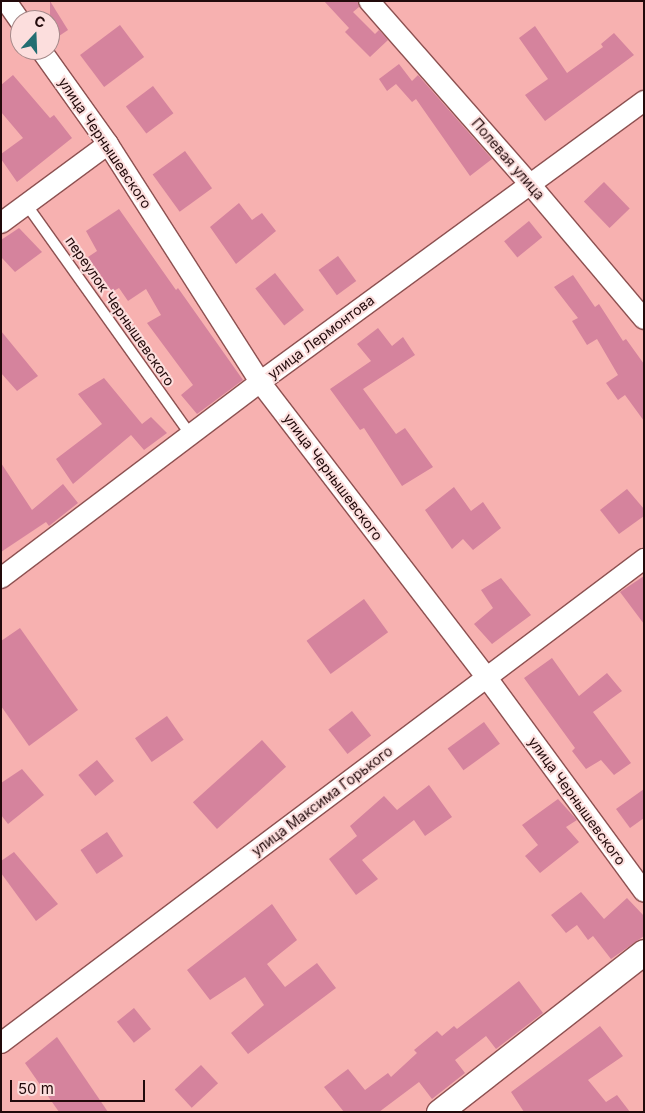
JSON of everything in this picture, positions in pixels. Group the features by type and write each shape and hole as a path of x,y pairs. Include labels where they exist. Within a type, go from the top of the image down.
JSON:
{"street":[{"name":"Полевая улица","path":"369,1 529,183 644,319"},
{"name":"улица Чернышевского","path":"48,60 108,144 260,382 486,678 644,892"},
{"name":"улица Лермонтова","path":"1,578 260,382 529,183 644,101"},
{"path":"1,223 108,144"},
{"name":"улица Максима Горького","path":"1,1043 644,559"},
{"path":"439,1112 644,952"}],"lane":[{"name":"переулок Чернышевского","path":"26,204 191,435"}],"building":[{"path":"50,1 56,10 50,10"},
{"path":"324,1 357,1 359,7 353,12 375,34 379,30 388,40 370,57 345,32 349,28"},
{"path":"60,17 68,30 60,35"},
{"path":"120,25 144,57 104,87 80,55"},
{"path":"535,26 567,73 603,47 601,44 614,33 634,55 545,121 525,95 548,79 519,38"},
{"path":"399,64 412,81 418,75 492,159 470,176 416,99 412,102 396,84 387,91 379,79"},
{"path":"13,75 50,118 54,115 72,138 17,182 1,159 1,154 23,138 1,112 1,85"},
{"path":"153,86 173,113 146,134 126,106"},
{"path":"185,151 212,188 180,212 153,175"},
{"path":"604,182 630,209 610,228 584,201"},
{"path":"239,203 252,220 262,213 276,231 236,264 210,227"},
{"path":"119,209 243,380 197,414 181,395 193,385 147,323 161,315 146,289 128,301 119,288 112,292 88,257 97,251 86,231"},
{"path":"529,221 542,237 517,257 504,241"},
{"path":"19,228 42,252 15,272 1,257 1,240"},
{"path":"338,256 356,281 337,295 319,270"},
{"path":"275,273 304,310 284,325 255,288"},
{"path":"573,275 595,307 599,304 623,341 626,339 644,364 644,421 625,395 618,400 606,383 618,375 597,339 587,345 572,321 578,318 554,287"},
{"path":"378,328 392,346 403,337 415,355 363,389 396,434 405,428 433,467 402,486 364,428 360,430 330,389 371,361 357,344"},
{"path":"1,331 38,376 17,391 1,373"},
{"path":"104,378 142,424 151,417 167,433 144,450 131,435 73,484 56,459 102,424 78,394"},
{"path":"1,463 32,510 63,484 78,503 49,526 46,522 1,552"},
{"path":"454,487 471,511 483,502 501,528 473,550 463,539 452,549 425,510"},
{"path":"627,489 644,509 644,516 619,534 600,510"},
{"path":"644,576 644,624 620,592"},
{"path":"501,578 531,615 492,644 474,624 493,608 481,590"},
{"path":"364,599 388,632 331,674 307,641"},
{"path":"20,628 78,710 29,746 1,706 1,641"},
{"path":"552,658 579,696 607,673 622,691 593,712 631,763 614,775 601,760 586,769 572,751 575,748 524,678"},
{"path":"352,711 371,735 347,754 328,729"},
{"path":"167,716 184,740 152,762 135,738"},
{"path":"484,722 500,744 463,770 448,748"},
{"path":"262,740 286,767 217,829 193,802"},
{"path":"97,760 114,781 95,796 78,775"},
{"path":"22,769 44,795 8,824 1,815 1,783"},
{"path":"429,785 452,817 425,836 414,820 362,860 378,879 356,895 329,859 357,836 350,826 384,796 397,810"},
{"path":"644,789 644,818 630,828 616,809"},
{"path":"558,799 577,820 566,827 579,842 540,873 525,856 538,845 522,825"},
{"path":"107,832 123,856 97,874 80,850"},
{"path":"14,852 58,904 36,921 1,873 1,861"},
{"path":"581,892 604,919 627,898 644,916 644,936 611,959 593,936 588,940 577,925 566,933 551,915"},
{"path":"272,904 297,940 267,964 285,987 317,963 336,988 248,1054 231,1033 264,1005 245,977 210,1000 187,970"},
{"path":"519,981 543,1013 496,1049 486,1036 455,1060 465,1073 432,1099 419,1082 379,1112 344,1112 324,1087 348,1069 365,1090 388,1073 391,1077 417,1053 414,1050 437,1031 442,1036 454,1026 457,1029"},
{"path":"134,1008 151,1029 134,1043 117,1022"},
{"path":"600,1026 623,1056 588,1080 606,1102 617,1095 630,1112 524,1112 511,1092"},
{"path":"57,1037 108,1112 59,1112 25,1063"},
{"path":"201,1065 218,1083 192,1108 175,1090"}]}
